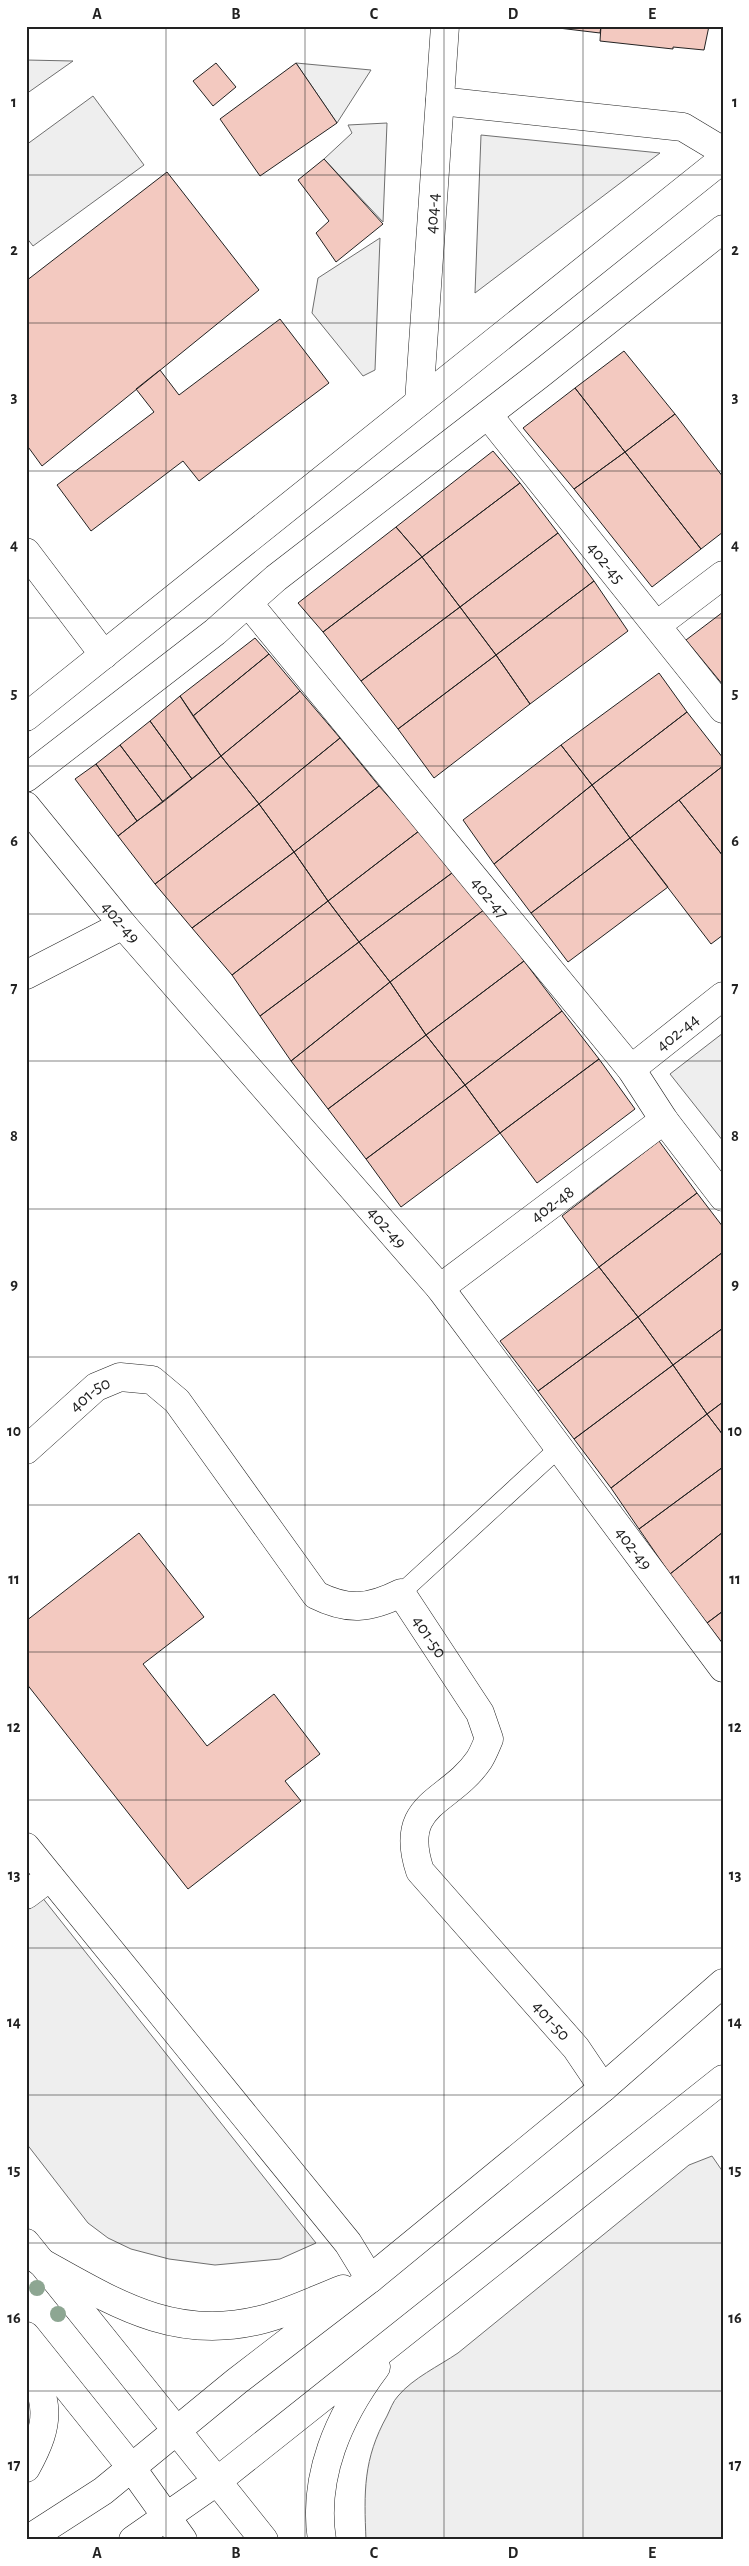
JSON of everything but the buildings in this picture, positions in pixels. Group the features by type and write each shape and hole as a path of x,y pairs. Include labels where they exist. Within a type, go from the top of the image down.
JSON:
{"street":[{"name":"404-4","path":"419,402 445,26"},
{"path":"440,101 683,127 723,151"},
{"path":"26,717 723,159"},
{"path":"26,778 249,604 276,578 488,415 723,229"},
{"name":"402-45","path":"488,415 723,709"},
{"path":"26,552 104,655"},
{"path":"657,625 723,575"},
{"name":"402-47","path":"249,604 631,1069 664,1120 723,1197"},
{"name":"402-49","path":"26,806 123,925 440,1288 723,1668"},
{"path":"26,975 123,925"},
{"name":"402-44","path":"631,1069 723,996"},
{"name":"402-48","path":"440,1288 664,1120"},
{"name":"401-50","path":"26,1450 96,1387 120,1377 152,1380 177,1400 316,1595 348,1606 364,1606 380,1604 401,1594 480,1713 489,1739 480,1759 471,1770 424,1810 414,1832 414,1851 420,1871 576,2048 603,2088"},
{"path":"26,1847 348,2243 370,2279"},
{"path":"26,1895 50,1877"},
{"path":"27,2540 102,2490 238,2381 370,2279 603,2088 723,1982"},
{"path":"133,2540 216,2482 723,2079"},
{"path":"32,2252 105,2298 144,2315 174,2324 222,2326 264,2320 370,2279"},
{"path":"32,2252 264,2540"},
{"path":"26,2336 131,2467 183,2540"},
{"path":"322,2540 321,2496 328,2460 340,2425 358,2392 399,2338"},
{"path":"26,2354 41,2387 46,2415 35,2451 26,2468"}],"lane":[{"path":"401,1594 560,1447"}],"shaded area":[{"path":"26,60 73,61 26,94"},
{"path":"296,63 371,70 337,123"},
{"path":"93,96 144,165 33,246 26,237 26,145"},
{"path":"387,123 383,222 324,159 352,133 348,125"},
{"path":"481,135 660,153 475,293"},
{"path":"380,238 375,370 363,376 312,313 318,278"},
{"path":"723,1033 723,1141 670,1074"},
{"path":"26,1877 316,2243 280,2259 215,2265 169,2259 131,2249 108,2238 88,2223 26,2143"},
{"path":"712,2156 723,2172 723,2540 366,2540 365,2491 369,2461 379,2432 398,2396 419,2378 458,2353 689,2165"}]}
